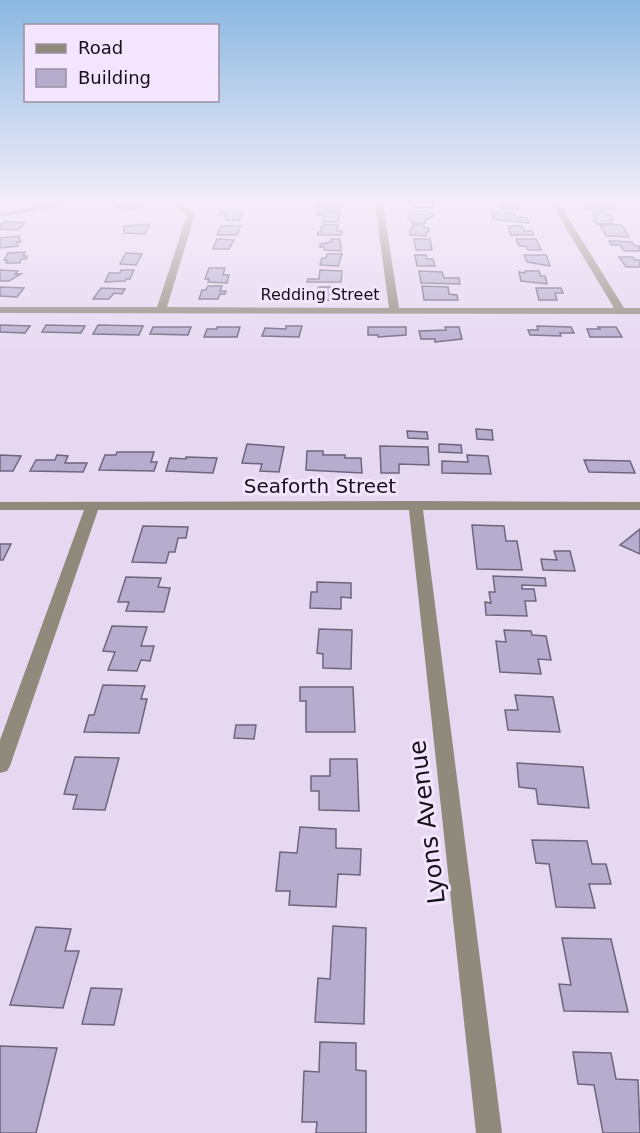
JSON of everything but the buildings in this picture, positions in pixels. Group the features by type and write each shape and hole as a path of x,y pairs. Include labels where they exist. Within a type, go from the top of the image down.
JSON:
{"street":[{"path":"161,310 178,256"},
{"path":"386,256 394,309"},
{"path":"587,256 621,311"},
{"name":"Redding Street","path":"0,310 640,311"},
{"name":"Lyons Avenue","path":"415,505 489,1133"},
{"name":"Seaforth Street","path":"0,506 640,506"},
{"path":"0,766 92,507"}]}
